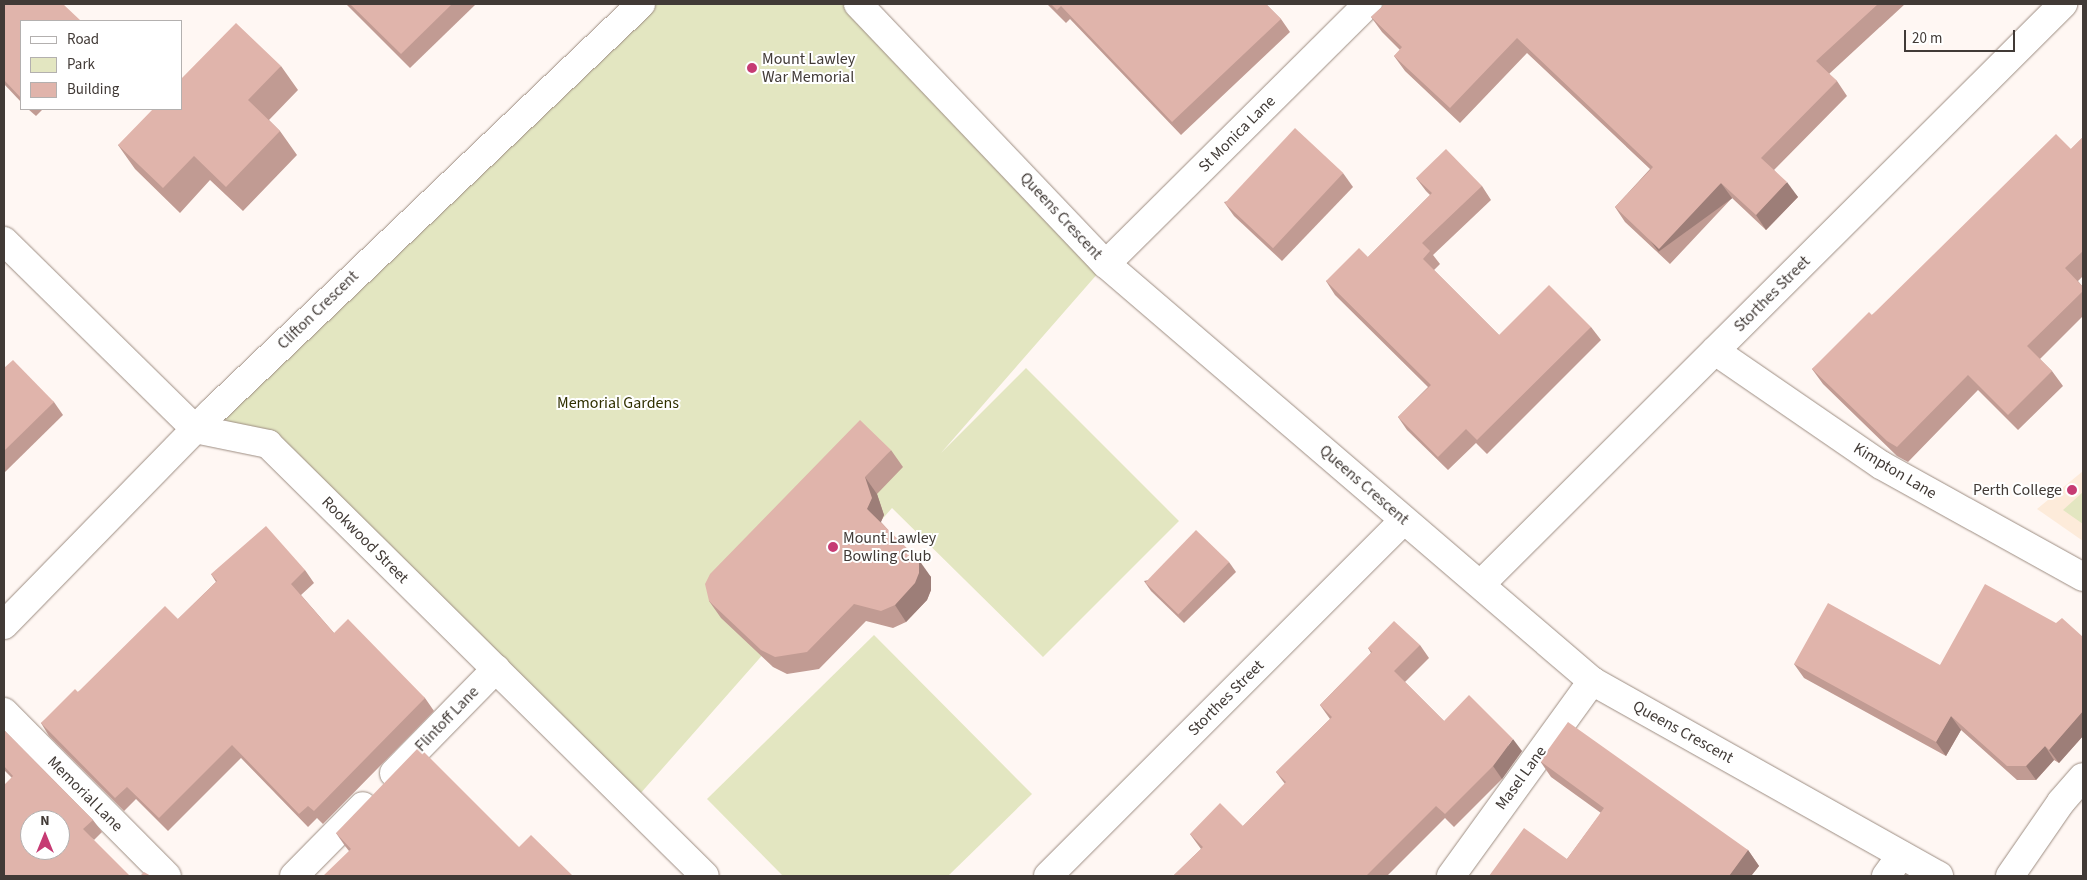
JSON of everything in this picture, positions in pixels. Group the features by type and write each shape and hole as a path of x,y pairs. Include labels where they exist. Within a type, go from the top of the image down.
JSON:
{"street":[{"name":"Clifton Crescent","path":"4,625 195,429 641,4"},
{"name":"Queens Crescent","path":"858,4 1106,264 1592,681 1894,865 1939,876"},
{"name":"St Monica Lane","path":"1106,264 1368,4"},
{"name":"Storthes Street","path":"1481,584 2064,4"},
{"path":"4,241 195,429"},
{"name":"Kimpton Lane","path":"1715,351 1881,466 2083,576"},
{"name":"Rookwood Street","path":"195,429 268,444 705,876"},
{"name":"Storthes Street","path":"1048,876 1404,520"},
{"name":"Flintoff Lane","path":"294,876 496,669"},
{"name":"Masel Lane","path":"1452,876 1592,681"},
{"name":"Memorial Lane","path":"4,712 167,876"},
{"path":"2010,876 2061,802 2083,777"}],"shaded area":[{"name":"Perth College","path":"2083,471 2083,541 2037,509"}],"green space":[{"name":"Memorial Gardens","path":"638,4 855,4 1106,264 941,453 1026,368 1179,521 1043,657 892,508 632,803 268,445 212,412"},
{"path":"2083,492 2083,524 2063,510"},
{"path":"874,635 1032,794 948,876 783,876 707,799"}],"building":[{"path":"4,4 63,4 80,20 20,20 20,97 4,80"},
{"path":"350,4 452,4 401,54"},
{"path":"1051,4 1266,4 1281,19 1172,122 1061,6 1057,10"},
{"path":"1385,4 1878,4 1816,61 1837,81 1761,158 1787,182 1756,215 1721,183 1659,249 1615,207 1653,167 1517,38 1450,108 1394,56 1402,47 1371,17"},
{"path":"236,23 281,66 248,100 280,131 226,187 194,156 163,188 118,145 152,110 182,110 182,78"},
{"path":"1295,128 1343,173 1273,248 1225,203"},
{"path":"2056,134 2071,149 2083,137 2083,251 2065,268 2083,287 2083,291 2027,346 2052,371 2008,415 1968,375 1897,447 1887,441 1812,369 1869,312 1872,315"},
{"path":"1446,149 1482,186 1422,243 1430,251 1423,259 1499,335 1549,285 1591,327 1477,440 1466,429 1438,457 1398,417 1431,385 1326,281 1359,248 1368,257 1432,193 1416,178"},
{"path":"13,360 54,402 4,451 4,368"},
{"name":"Mount Lawley Bowling Club","path":"860,420 891,450 865,477 872,498 867,509 919,560 919,573 915,583 895,605 881,611 854,604 807,652 775,657 761,650 709,601 705,584 710,574"},
{"path":"266,526 305,570 291,584 334,633 348,619 425,698 314,811 308,806 299,814 232,745 159,818 127,787 115,798 41,723 75,689 78,692 165,606 178,619 217,581 211,574"},
{"path":"1196,530 1229,562 1178,614 1145,583"},
{"path":"1985,584 2056,623 2062,618 2083,637 2083,711 2049,750 2045,746 2026,766 2007,766 1951,716 1936,742 1794,664 1828,603 1940,665"},
{"path":"1394,621 1420,645 1394,671 1444,721 1469,695 1513,739 1493,766 1445,814 1436,806 1366,876 1173,876 1203,847 1190,834 1220,803 1243,826 1286,782 1276,772 1332,717 1320,705 1372,652 1368,648"},
{"path":"1568,722 1748,850 1729,876 1489,876 1524,828 1567,859 1604,808 1540,761"},
{"path":"4,730 93,820 83,829 130,876 4,876 4,785 13,776 4,766"},
{"path":"419,747 519,847 531,835 573,876 323,876 351,849 336,833"},
{"path":"144,872 151,876 140,876"}],"place":[{"name":"Mount Lawley War Memorial","path":"752,68"},
{"name":"Perth College","path":"2072,490"},
{"name":"Mount Lawley Bowling Club","path":"833,547"}]}
